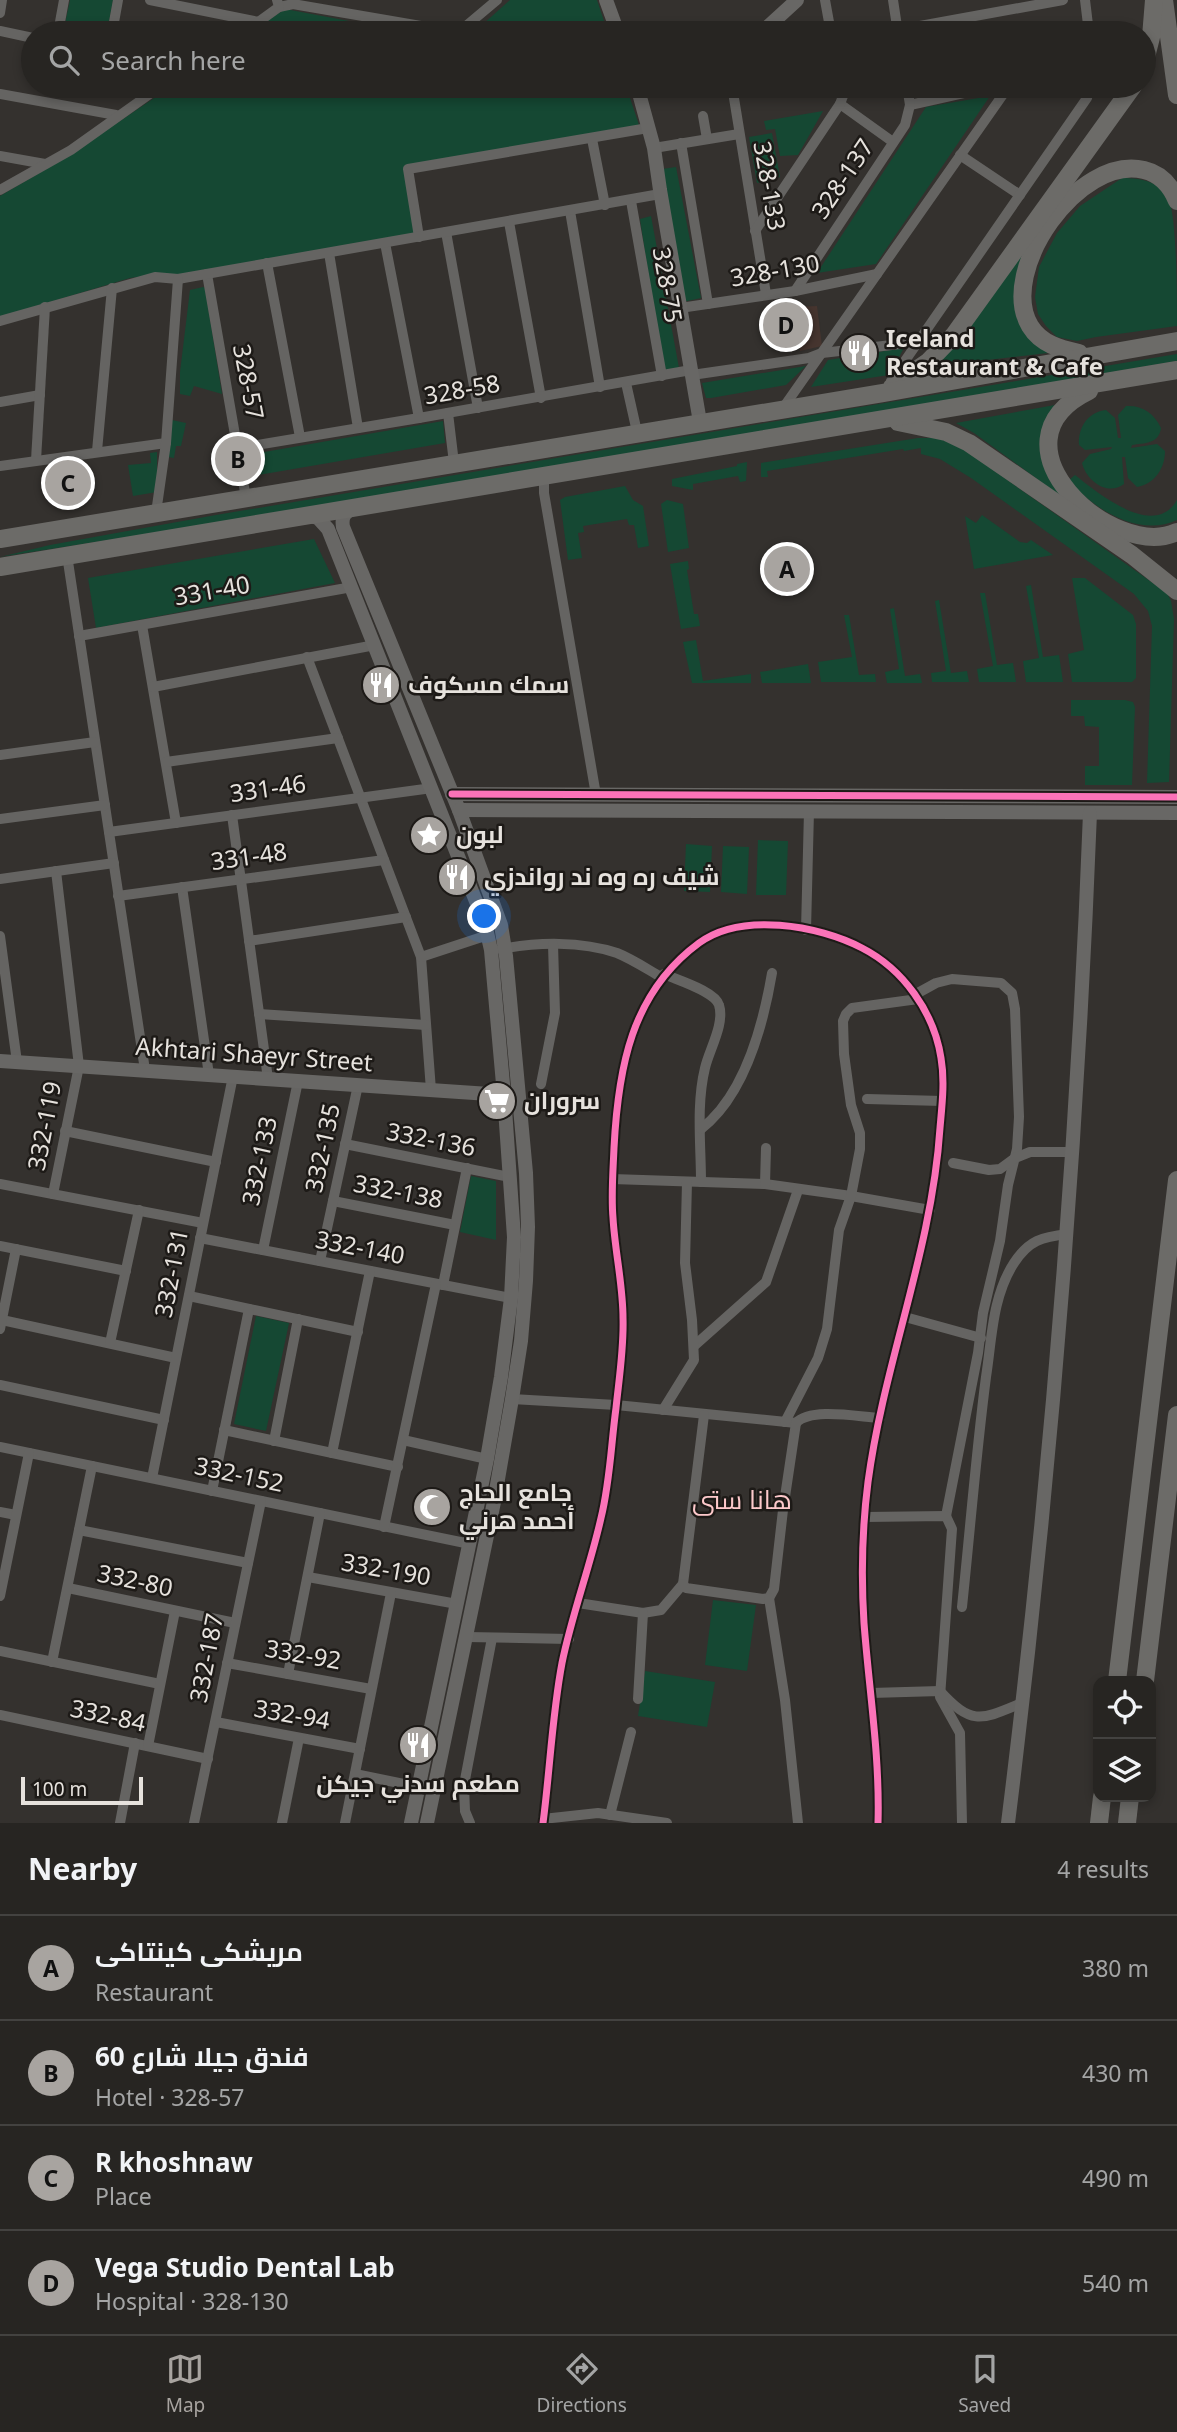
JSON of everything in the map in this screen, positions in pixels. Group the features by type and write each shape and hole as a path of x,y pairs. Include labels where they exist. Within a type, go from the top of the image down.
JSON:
{"highway":[{"path":"1152,21 1154,0"},
{"path":"1164,0 1177,95"},
{"path":"882,392 928,362 946,345 1124,98"},
{"path":"1089,355 1049,345 1035,333 1026,318 1023,303 1026,276 1041,236 1076,192 1102,174 1117,169 1132,168 1157,175 1170,187 1177,201"},
{"path":"0,539 1177,341"},
{"path":"0,567 1177,370"},
{"path":"1106,383 1074,398 1056,416 1048,441 1052,466 1077,500 1117,528 1144,538 1159,538 1177,532"},
{"path":"877,420 933,429 969,443 1132,555 1177,591"},
{"path":"1117,1676 1177,1180"},
{"path":"1146,1676 1177,1415"},
{"path":"1099,1823 1101,1802"},
{"path":"1127,1823 1129,1802"}],"street":[{"path":"0,13 2,0"},
{"path":"60,21 64,0"},
{"path":"114,21 118,0"},
{"path":"150,0 254,21"},
{"path":"471,21 486,5 497,0"},
{"path":"606,0 614,21"},
{"path":"774,21 797,0"},
{"path":"825,0 829,21"},
{"path":"893,0 896,21"},
{"path":"954,21 1062,0"},
{"path":"1085,0 1088,21"},
{"path":"260,21 278,3 392,21"},
{"path":"0,31 21,35"},
{"path":"0,94 21,98"},
{"path":"22,98 116,115"},
{"path":"0,190 71,150 142,98"},
{"path":"640,98 654,148 700,422"},
{"name":"328-133","path":"734,98 766,294"},
{"path":"755,231 842,98"},
{"path":"909,98 910,104 938,98"},
{"path":"783,408 1000,98"},
{"path":"882,392 1087,98"},
{"path":"839,104 893,142"},
{"name":"328-137","path":"795,290 905,125 910,104"},
{"path":"703,116 707,139"},
{"path":"419,237 408,169 648,128"},
{"path":"654,148 739,134"},
{"path":"592,139 605,205"},
{"path":"681,143 708,304"},
{"path":"960,155 1020,195"},
{"path":"0,156 45,164"},
{"path":"0,321 155,277 178,279 660,194"},
{"name":"328-75","path":"631,201 662,376"},
{"path":"570,211 600,387"},
{"path":"509,222 541,398"},
{"path":"446,232 478,408"},
{"path":"385,243 419,418"},
{"path":"329,253 358,428"},
{"path":"267,263 300,437"},
{"name":"328-57","path":"207,274 246,498"},
{"name":"328-130","path":"680,308 877,274"},
{"path":"156,513 166,443 178,279"},
{"path":"97,451 111,288"},
{"path":"36,460 45,307"},
{"name":"328-58","path":"239,447 662,376 918,342"},
{"path":"626,383 638,432"},
{"path":"0,402 40,395"},
{"path":"448,414 454,463"},
{"path":"0,466 166,443"},
{"path":"544,475 544,493 596,795"},
{"path":"361,506 345,513 342,521 353,569 352,587 488,934 498,949 526,1173 528,1227 524,1311 512,1399 467,1637 427,1823"},
{"path":"300,516 311,516 323,521 353,569 452,794 465,810"},
{"path":"67,555 145,1070"},
{"name":"331-40","path":"79,636 352,587"},
{"path":"142,625 176,823"},
{"path":"153,687 375,645"},
{"path":"307,657 421,957 431,1090"},
{"path":"166,761 338,738"},
{"path":"0,755 95,742"},
{"name":"331-46","path":"109,832 432,788"},
{"path":"452,794 1177,797"},
{"path":"411,1823 487,1459 511,1298 514,1237 504,1095 498,949 501,925 465,810 468,794"},
{"path":"767,796 767,811"},
{"path":"0,819 105,805"},
{"path":"465,810 1177,813"},
{"path":"806,930 809,811"},
{"path":"1008,1823 1046,1490 1068,1234 1084,983 1090,813"},
{"path":"232,815 268,1079"},
{"name":"331-48","path":"118,896 384,860"},
{"path":"0,879 114,863"},
{"name":"332-119","path":"53,1194 79,1066 56,871"},
{"path":"182,887 209,1075"},
{"path":"249,942 406,918"},
{"path":"667,1823 610,1815 543,1821 559,1682 605,1501 616,1405 623,1312 612,1214 612,1179 615,1125 624,1059 633,1032 662,976 699,943 725,929 754,924 806,930 842,939 869,951 896,973 917,996 928,1015 941,1053 942,1101 938,1163 930,1210 880,1418 864,1517 863,1597 878,1770 878,1823"},
{"path":"421,957 488,934"},
{"path":"0,936 4,995 17,1062"},
{"path":"498,949 553,944 616,953 662,976 713,996 719,1005 719,1024 701,1086 701,1182"},
{"path":"541,1084 555,1013 553,944"},
{"path":"701,1129 721,1111 735,1089 759,1029 772,973"},
{"path":"785,1422 818,1358 824,1339 839,1230 850,1196 861,1141 851,1105 844,1054 843,1029 846,1014 852,1008 917,996 936,983 962,978 1001,983 1012,993 1015,1009 1019,1107 1015,1158 1007,1185 1000,1241 983,1313 981,1338 946,1516 952,1529 940,1691 942,1703 960,1733 962,1823"},
{"path":"259,1014 426,1025"},
{"name":"Akhtari Shaeyr Street","path":"0,1060 504,1095"},
{"name":"332-131","path":"152,1478 233,1076"},
{"name":"332-133","path":"263,1250 298,1081"},
{"name":"332-135","path":"320,1261 358,1085"},
{"path":"867,1099 942,1101"},
{"path":"65,1132 216,1161"},
{"name":"332-136","path":"345,1144 510,1177"},
{"path":"765,1184 766,1148"},
{"path":"953,1163 989,1170 1000,1169 1015,1158 1030,1152 1074,1152"},
{"path":"384,1527 467,1168"},
{"path":"612,1179 765,1184 930,1210"},
{"path":"663,1410 694,1360 685,1263 687,1182"},
{"path":"0,1184 203,1223"},
{"path":"694,1346 766,1282 798,1190"},
{"name":"332-138","path":"333,1201 455,1225"},
{"path":"110,1343 139,1210"},
{"path":"962,1607 980,1423 996,1310 1003,1283 1015,1262 1031,1244 1043,1237 1068,1234"},
{"name":"332-140","path":"200,1238 511,1298"},
{"path":"0,1246 126,1271"},
{"path":"16,1250 1,1324 176,1357"},
{"path":"332,1453 370,1271"},
{"path":"189,1296 358,1332"},
{"path":"212,1491 249,1309"},
{"path":"905,1317 981,1338"},
{"path":"274,1441 298,1319"},
{"path":"0,1385 164,1420"},
{"path":"512,1399 616,1405 796,1423"},
{"path":"798,1823 785,1700 769,1598 774,1589 796,1423 813,1414 880,1418"},
{"path":"578,1603 643,1613 661,1610 683,1584 704,1415"},
{"path":"224,1430 398,1467"},
{"path":"403,1440 487,1459"},
{"name":"332-152","path":"0,1447 470,1544"},
{"path":"0,1596 29,1453"},
{"path":"52,1662 92,1466"},
{"name":"332-187","path":"194,1823 261,1501"},
{"path":"0,1512 16,1515"},
{"path":"288,1674 320,1513"},
{"path":"864,1517 946,1516"},
{"path":"79,1530 248,1563"},
{"name":"332-190","path":"308,1577 457,1604"},
{"path":"683,1584 686,1588 769,1598"},
{"name":"332-80","path":"68,1588 235,1623"},
{"path":"345,1823 391,1593"},
{"path":"148,1746 175,1611"},
{"path":"638,1699 643,1613"},
{"path":"467,1637 569,1639"},
{"path":"470,1823 465,1811 464,1784 492,1638"},
{"path":"0,1651 160,1684"},
{"name":"332-92","path":"227,1663 371,1689"},
{"path":"443,1669 458,1672"},
{"path":"871,1693 940,1691 965,1715 979,1716 995,1714 1022,1703"},
{"name":"332-84","path":"0,1715 208,1759"},
{"name":"332-94","path":"216,1722 360,1749"},
{"path":"610,1815 631,1732"},
{"path":"282,1823 299,1738"},
{"path":"120,1823 135,1743"},
{"path":"355,1774 419,1787"}],"shaded area":[{"path":"817,306 822,346 800,351 798,320 798,341 775,345 775,308"}],"green space":[{"path":"70,0 113,0 109,21 66,21"},
{"path":"510,0 597,0 604,21 486,21"},
{"path":"285,9 349,21 267,21"},
{"path":"154,98 630,98 641,131 406,171 415,236 176,280 167,273 130,278 0,317 0,196 65,158"},
{"path":"989,98 876,264 817,273 926,107"},
{"path":"823,111 798,155 780,156 775,129 766,130 764,121"},
{"path":"772,133 780,177 757,183 749,137"},
{"path":"676,167 701,298 683,302 662,169"},
{"path":"1122,178 1155,184 1169,199 1175,242 1177,326 1077,341 1057,337 1038,314 1035,297 1039,267 1057,233 1080,206"},
{"path":"651,216 679,368 663,370 640,219"},
{"path":"1043,219 1026,258 1036,339 1048,353 934,366"},
{"path":"203,287 222,394 194,386 190,396 180,394 180,372 190,290"},
{"path":"904,348 889,375 811,387 828,360"},
{"path":"1177,354 1177,361 325,506 0,557 50,545 216,515"},
{"path":"806,366 786,385 711,398 706,398 702,383"},
{"path":"1055,405 1043,428 1042,442 1066,500 974,433 956,423"},
{"path":"1126,406 1147,411 1161,428 1154,440 1132,445 1131,448 1157,444 1165,451 1163,463 1154,479 1137,487 1128,478 1125,457 1122,457 1124,484 1117,488 1104,488 1093,481 1082,463 1090,454 1112,447 1085,450 1079,445 1080,432 1089,417 1106,410 1115,418 1118,438 1121,438 1118,415"},
{"path":"172,420 186,423 181,446 176,446 174,458 168,457"},
{"path":"443,421 445,443 252,476 247,455"},
{"path":"918,438 938,438 962,448 1167,593 1174,619 1169,782 1147,783 1152,626 1148,611 1134,594 971,478 940,459 921,454 921,448 767,471 768,477 761,477 761,463"},
{"path":"157,452 157,492 133,496 128,465 151,463 150,453"},
{"path":"747,462 746,481 740,482 738,476 693,484 693,490 672,486 672,479"},
{"path":"1075,475 1111,501 1141,514 1155,516 1167,511 1177,500 1177,520 1162,525 1147,525 1118,518 1079,491 1069,480"},
{"path":"625,486 633,500 643,506 649,546 638,548 634,525 629,525 627,519 583,526 584,532 578,533 582,558 568,560 560,500"},
{"path":"667,500 683,504 689,548 668,552 661,504"},
{"path":"982,515 1020,542 1027,543 1031,540 1053,555 974,569 965,516 976,523"},
{"path":"314,539 335,583 96,628 88,578"},
{"path":"688,561 694,614 698,614 700,626 681,629 670,564"},
{"path":"1072,578 1085,578 1133,615 1136,624 1136,678 1132,682 1072,682 1068,654 1084,650"},
{"path":"1031,585 1043,657 1059,655 1063,682 1026,682 1023,661 1039,658 1026,586"},
{"path":"980,593 985,593 997,665 1013,663 1016,682 979,682 977,669 993,666"},
{"path":"939,600 951,673 967,671 969,682 932,682 931,673 946,671 935,601"},
{"path":"894,608 905,676 920,674 922,683 887,683 885,672 899,669 890,609"},
{"path":"844,615 849,615 859,675 875,674 876,682 821,682 818,662 852,657"},
{"path":"696,640 703,681 751,674 751,683 692,683 683,642"},
{"path":"808,664 811,683 762,683 760,672"},
{"path":"1071,700 1133,702 1132,785 1085,785 1085,766 1099,766 1099,727 1085,726 1084,716 1071,716"},
{"path":"758,840 788,841 786,895 756,895"},
{"path":"686,844 712,846 710,892 684,891"},
{"path":"723,846 749,847 747,894 721,892"},
{"path":"471,1176 496,1181 496,1240 460,1232"},
{"path":"256,1316 289,1323 266,1431 234,1424"},
{"path":"713,1600 756,1605 747,1671 705,1665"},
{"path":"645,1671 715,1682 707,1727 638,1716"}],"cycle path":[{"path":"452,794 1177,797"},
{"path":"543,1823 562,1663 604,1504 620,1375 623,1306 612,1192 616,1119 625,1062 643,1009 676,963 699,943 716,933 757,925 780,925 824,933 877,957 903,980 924,1009 937,1041 942,1067 940,1128 928,1218 875,1437 864,1517 863,1605 876,1748 878,1823"}],"place":[{"name":"Vega Studio Dental Lab","path":"786,325"},
{"name":"Iceland Restaurant & Cafe","path":"859,353"},
{"name":"فندق جيلا شارع 60","path":"238,459"},
{"name":"R khoshnaw","path":"68,483"},
{"name":"مریشکی کینتاکی","path":"787,569"},
{"name":"سمك مسكوف","path":"381,685"},
{"name":"لبون","path":"429,835"},
{"name":"شيف ره وه ند رواندزي","path":"457,877"},
{"name":"سروران","path":"497,1101"},
{"name":"جامع الحاج أحمد هرني","path":"432,1507"},
{"name":"مطعم سدني جيكن","path":"418,1745"}],"district":[{"name":"هانا ستى","path":"742,1500"}]}
